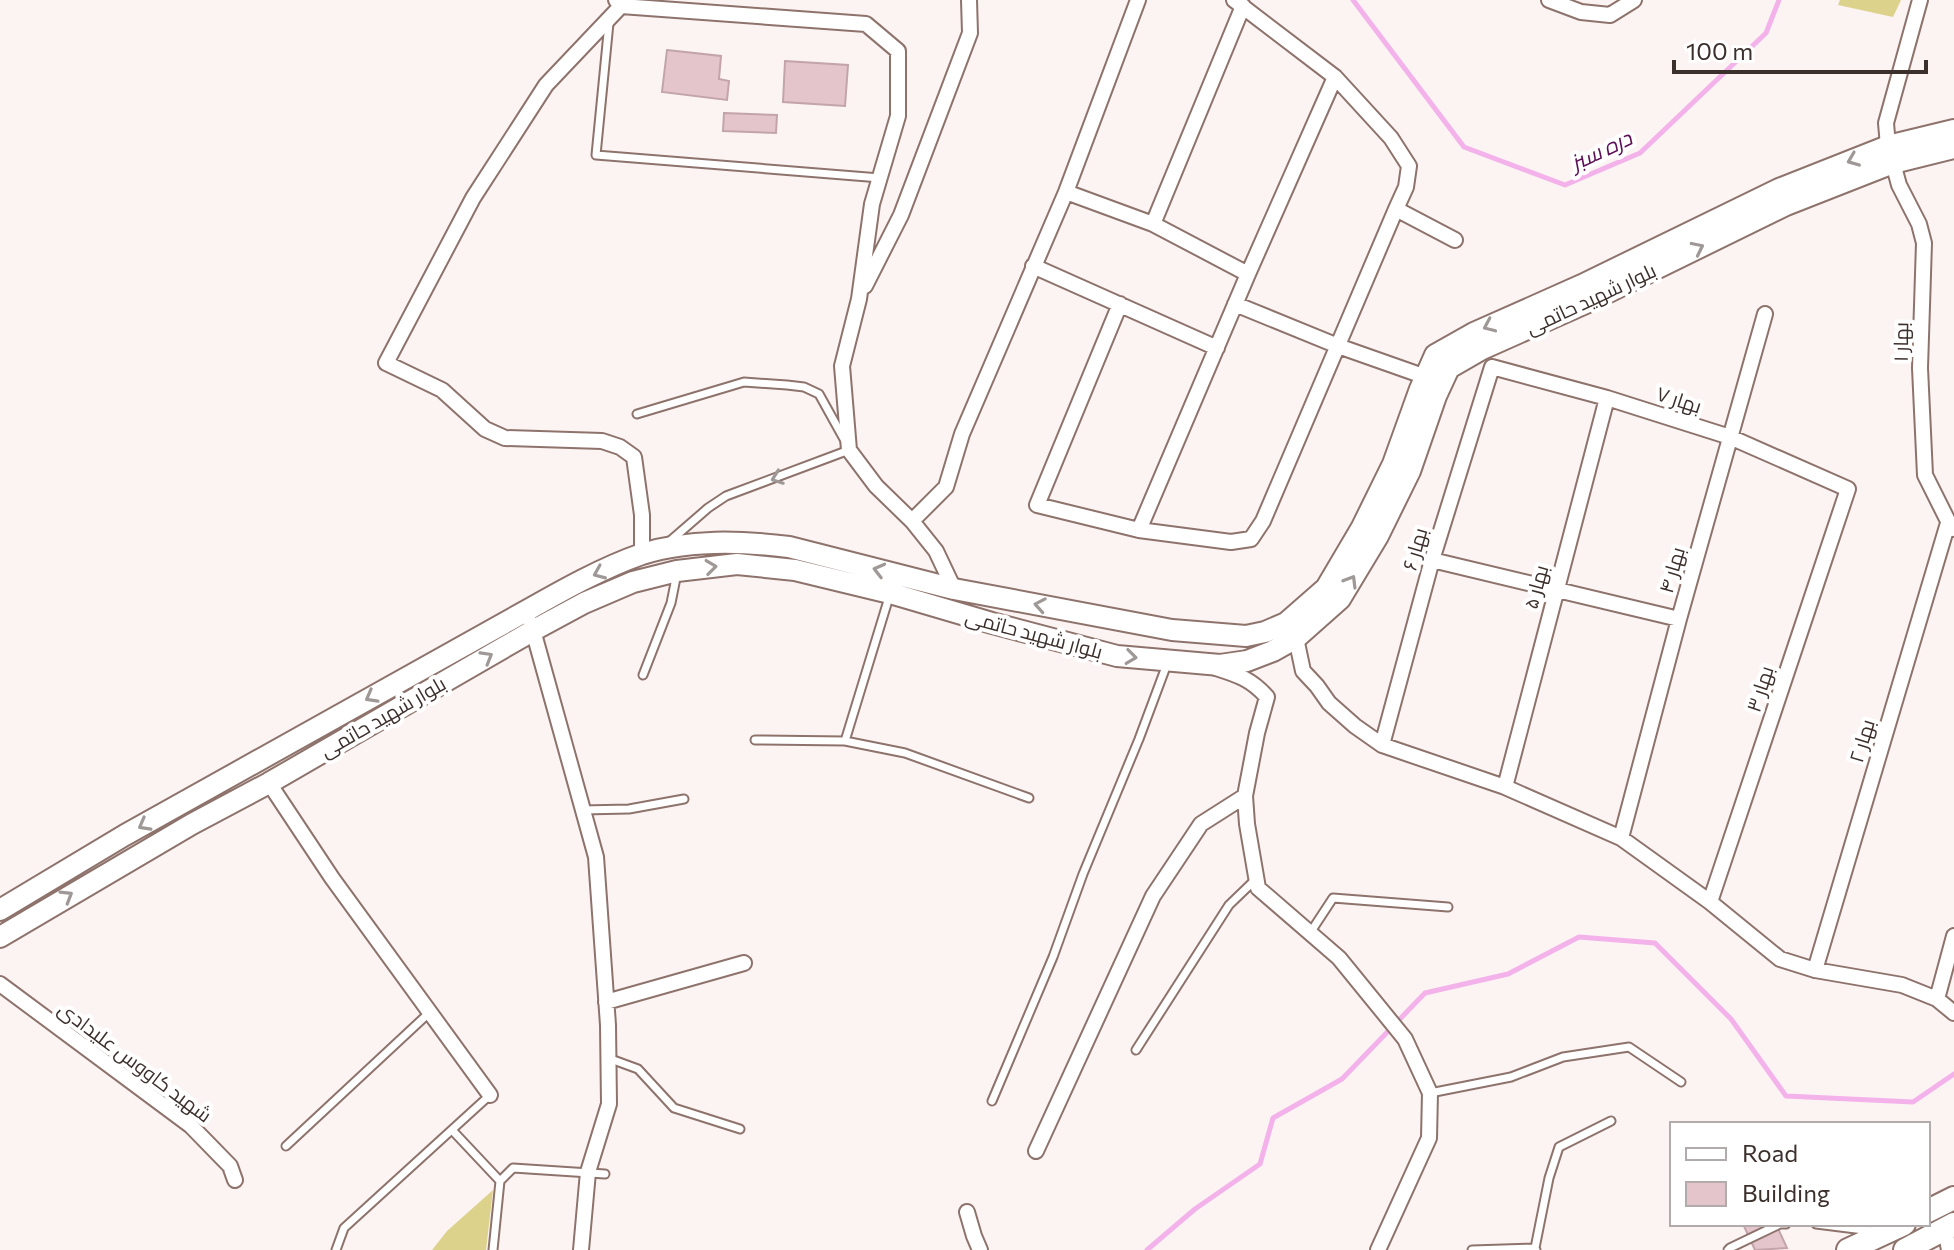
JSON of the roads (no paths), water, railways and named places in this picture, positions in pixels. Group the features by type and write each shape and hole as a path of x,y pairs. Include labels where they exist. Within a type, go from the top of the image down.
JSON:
{"main road":[{"name":"بلوار شهید حاتمی","path":"0,910 125,835 526,611 583,580 651,552 702,543 789,547 954,589 1172,630 1246,636 1265,632 1286,623 1326,588 1362,527 1393,464 1435,355 1474,333 1582,285 1779,189 1891,154 1954,130"},
{"name":"بلوار شهید حاتمی","path":"3,930 584,603 633,582 677,571 737,564 795,570 1117,656 1208,665 1247,661 1273,651 1296,638 1340,599 1378,536 1410,471 1449,368 1487,358 1590,301 1891,154 1954,148"},
{"path":"947,610 954,589"},
{"path":"1930,1210 1954,1198"},
{"path":"1848,1250 1895,1228"},
{"path":"1905,1250 1949,1234"}],"street":[{"path":"859,299 901,215 970,33 969,0"},
{"path":"912,521 946,487 962,434 1066,192 1138,0"},
{"path":"1549,0 1581,12 1610,15 1634,0"},
{"path":"1891,154 1886,123 1920,0"},
{"path":"651,552 640,531 642,515 634,457 620,447 602,441 505,438 485,429 442,390 386,363 473,198 546,85 610,18 618,3 866,24 898,51 898,116 872,204 859,299 842,366 849,450 876,486 912,521 936,551 954,589"},
{"path":"1120,304 1037,505 1139,530 1231,542 1251,539 1263,521 1406,187 1409,166 1391,138 1335,77 1238,3 1153,224"},
{"path":"1139,530 1335,77"},
{"name":"بهار ۱","path":"1891,154 1899,185 1919,224 1924,243 1920,368 1925,475 1951,527"},
{"path":"1066,192 1153,224 1248,274"},
{"path":"1396,209 1455,240"},
{"path":"1033,266 1217,348"},
{"path":"1235,304 1338,346 1426,377"},
{"name":"بهار ۴","path":"1621,838 1765,314"},
{"name":"بهار ۷","path":"1487,358 1730,437 1848,489"},
{"name":"بهار ۶","path":"1382,745 1487,358"},
{"name":"بهار ۵","path":"1505,787 1607,398"},
{"name":"بهار ۳","path":"1710,902 1848,489"},
{"name":"بهار ۲","path":"1815,970 1951,527"},
{"path":"1432,560 1679,619"},
{"path":"526,611 534,630 596,857 609,1104 588,1172 581,1250"},
{"path":"1296,638 1303,671 1329,703 1382,745 1505,787 1621,838 1710,902 1780,959 1815,970 1902,985 1937,999 1954,1013"},
{"path":"1208,665 1256,684 1267,697 1245,796 1258,888 1339,958 1405,1039 1430,1093 1429,1138 1378,1250"},
{"path":"269,783 332,878 490,1095"},
{"path":"1036,1151 1153,896 1201,824 1245,796"},
{"path":"1937,999 1954,936"},
{"path":"606,1002 744,963"},
{"name":"شهید کاووس علیدادی","path":"0,984 191,1126 230,1166 235,1180"},
{"path":"967,1212 980,1250"}],"lane":[{"path":"610,18 596,155 880,178"},
{"path":"637,414 744,382 804,387 819,394 849,450 726,496 651,552"},
{"path":"643,675 671,603 677,571"},
{"path":"845,741 890,593"},
{"path":"992,1101 1053,957 1168,662"},
{"path":"755,740 845,741 905,753 1029,798"},
{"path":"582,810 629,809 684,799"},
{"path":"1136,1050 1229,905 1256,879"},
{"path":"1310,933 1333,898 1448,907"},
{"path":"286,1146 430,1012"},
{"path":"1430,1093 1511,1077 1563,1057 1629,1047 1681,1082"},
{"path":"608,1058 638,1069 674,1108 740,1129"},
{"path":"336,1250 344,1228 490,1095"},
{"path":"1472,1250 1536,1249 1549,1178 1559,1147 1611,1121"},
{"path":"452,1130 500,1181"},
{"path":"493,1250 500,1181 513,1168 605,1174"},
{"path":"1728,1250 1776,1226"},
{"path":"1856,1226 1895,1228"}],"waterway":[{"name":"دره سبز","path":"1353,0 1464,147 1565,185 1640,153 1766,33 1779,0"},
{"path":"1147,1250 1195,1209 1260,1164 1273,1118 1342,1079 1425,993 1508,974 1579,937 1655,943 1731,1019 1786,1096 1913,1102 1954,1074"}]}
